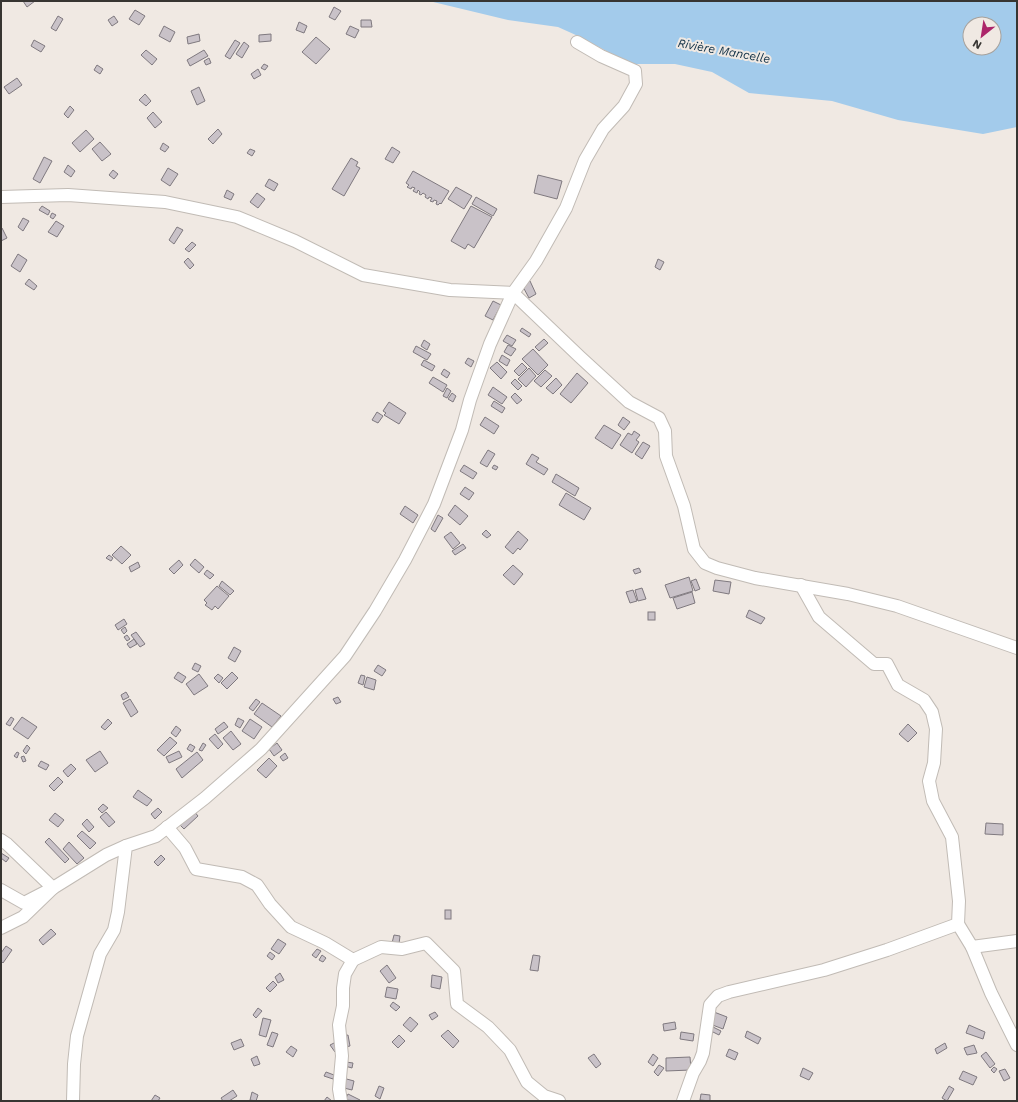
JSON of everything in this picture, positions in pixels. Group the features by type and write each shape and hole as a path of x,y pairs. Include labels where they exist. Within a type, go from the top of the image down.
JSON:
{"street":[{"path":"1,890 24,903 53,888 106,855 126,846 156,836 205,798 261,748 345,656 375,611 405,560 434,504 462,430 470,400 490,344 513,293 536,261 566,208 585,160 603,129 624,106 636,84 635,71 601,56 577,42"},
{"path":"1,197 68,195 165,202 237,217 295,241 363,274 450,290 513,293 629,402 659,418 665,431 666,456 684,506 694,549 705,563 717,568 755,578 848,594 897,606 1017,648"},
{"path":"801,585 819,617 874,664 887,664 898,684 924,700 932,712 936,729 935,756 929,781 933,801 952,836 959,901 958,924 972,947 991,993 1017,1045"},
{"path":"167,828 185,848 196,869 242,876 257,885 270,904 291,927 325,943 353,960"},
{"path":"1,840 53,888"},
{"path":"73,1101 74,1064 77,1036 100,954 114,930 118,912 126,846"},
{"path":"1,928 23,917 53,888"},
{"path":"683,1101 693,1073 700,1061 710,1005 718,996 729,992 824,970 916,940 958,924"},
{"path":"972,947 1017,941"},
{"path":"341,1101 339,1089 342,1056 339,1025 343,1006 345,974 353,960 381,947 402,949 426,943 454,971 458,1004 488,1028 510,1050 534,1097 544,1096 559,1101"}],"water":[{"name":"Rivière Mancelle","path":"429,1 1017,1 1017,127 983,134 898,120 832,101 749,93 712,72 675,64 631,64 558,27 508,20"}],"building":[{"path":"23,1 35,1 27,7"},
{"path":"334,7 341,11 335,20 329,17"},
{"path":"135,10 145,16 139,25 129,19"},
{"path":"58,16 63,19 56,31 51,28"},
{"path":"114,16 118,22 112,26 108,20"},
{"path":"361,20 371,20 372,27 361,27"},
{"path":"299,22 307,26 304,33 296,30"},
{"path":"164,26 175,32 170,42 159,36"},
{"path":"350,26 359,30 355,38 346,34"},
{"path":"199,34 200,41 188,44 187,37"},
{"path":"271,34 271,41 259,42 259,35"},
{"path":"316,37 330,49 316,64 302,52"},
{"path":"34,40 45,46 41,52 31,46"},
{"path":"235,40 240,43 230,59 225,56"},
{"path":"244,42 249,46 242,58 236,54"},
{"path":"146,50 157,59 152,65 141,55"},
{"path":"204,50 208,56 190,66 187,60"},
{"path":"209,58 211,63 206,65 204,61"},
{"path":"264,64 268,66 265,70 261,68"},
{"path":"97,65 103,69 100,74 94,70"},
{"path":"258,69 261,75 254,79 251,74"},
{"path":"17,78 22,85 9,94 4,87"},
{"path":"199,87 205,101 197,105 191,91"},
{"path":"145,94 151,101 146,106 139,100"},
{"path":"70,106 74,110 68,118 64,114"},
{"path":"153,112 162,122 155,128 147,118"},
{"path":"218,129 222,134 213,144 208,139"},
{"path":"86,130 94,139 80,152 72,143"},
{"path":"100,142 111,154 102,161 92,149"},
{"path":"163,143 169,147 165,152 160,149"},
{"path":"392,147 400,152 393,163 385,159"},
{"path":"250,149 255,151 252,156 247,153"},
{"path":"44,157 52,161 40,183 33,179"},
{"path":"351,158 358,162 356,166 360,168 344,196 332,189"},
{"path":"68,165 75,171 71,177 64,172"},
{"path":"168,168 178,174 170,186 161,180"},
{"path":"113,170 118,174 114,179 109,175"},
{"path":"413,171 449,191 441,204 436,204 437,201 434,200 433,202 430,201 432,198 429,197 428,199 423,193 421,195 419,194 420,192 418,190 417,193 413,191 415,188 412,187 411,189 407,187 409,185 406,183"},
{"path":"538,175 562,181 557,199 534,193"},
{"path":"269,179 278,184 274,191 265,186"},
{"path":"456,187 472,196 464,209 448,199"},
{"path":"227,190 234,194 231,200 224,197"},
{"path":"257,193 265,199 258,208 250,202"},
{"path":"476,197 497,209 493,216 472,204"},
{"path":"42,206 50,211 48,215 39,210"},
{"path":"471,206 492,217 474,248 468,244 465,249 451,241"},
{"path":"52,213 56,215 53,219 50,217"},
{"path":"23,218 29,221 23,231 18,227"},
{"path":"56,221 64,226 57,237 48,232"},
{"path":"177,227 183,230 174,244 169,240"},
{"path":"2,228 7,238 1,241 1,229"},
{"path":"192,242 196,245 189,252 185,249"},
{"path":"18,254 27,260 20,272 11,266"},
{"path":"188,258 194,265 190,269 184,262"},
{"path":"658,259 664,262 660,270 655,267"},
{"path":"29,279 37,286 34,290 25,284"},
{"path":"530,281 536,294 529,298 522,285"},
{"path":"493,301 501,305 493,320 485,316"},
{"path":"522,328 531,334 529,337 520,331"},
{"path":"507,335 516,340 512,346 503,341"},
{"path":"544,339 548,343 539,351 535,347"},
{"path":"424,340 430,344 427,350 421,346"},
{"path":"508,345 516,349 511,356 504,352"},
{"path":"416,346 431,354 427,360 413,352"},
{"path":"533,349 548,365 538,375 522,359"},
{"path":"502,355 510,360 507,366 499,361"},
{"path":"468,358 474,361 471,367 465,363"},
{"path":"424,360 435,366 432,371 421,365"},
{"path":"497,362 507,372 501,379 490,368"},
{"path":"522,363 527,368 519,376 514,371"},
{"path":"529,368 536,376 526,387 518,379"},
{"path":"444,369 450,373 447,378 441,374"},
{"path":"545,370 552,376 541,387 534,381"},
{"path":"577,373 588,383 571,403 560,394"},
{"path":"433,377 447,385 443,392 429,383"},
{"path":"556,378 562,385 553,394 546,388"},
{"path":"515,379 522,386 518,390 511,383"},
{"path":"493,387 507,397 502,404 488,395"},
{"path":"447,388 451,391 447,398 443,396"},
{"path":"452,393 456,396 453,402 448,399"},
{"path":"515,393 522,400 517,404 511,397"},
{"path":"494,401 505,408 502,413 491,406"},
{"path":"389,402 406,413 399,424 384,415 386,413 383,411"},
{"path":"377,412 383,416 378,423 372,420"},
{"path":"485,417 499,426 494,434 480,425"},
{"path":"623,417 630,422 624,430 618,425"},
{"path":"604,425 621,435 612,449 595,438"},
{"path":"634,431 640,435 636,440 639,442 632,453 620,445 628,433 632,435"},
{"path":"643,442 650,446 642,459 635,454"},
{"path":"488,450 495,454 487,467 480,463"},
{"path":"532,454 539,458 536,462 548,469 544,475 526,464"},
{"path":"464,465 477,473 473,479 460,471"},
{"path":"494,465 498,467 496,470 492,468"},
{"path":"556,474 579,488 575,496 552,482"},
{"path":"465,487 474,493 469,500 460,494"},
{"path":"566,493 591,508 584,520 559,505"},
{"path":"455,505 468,516 460,525 448,515"},
{"path":"405,506 418,515 413,523 400,514"},
{"path":"438,515 443,518 435,532 431,529"},
{"path":"486,530 491,535 487,538 482,534"},
{"path":"518,531 528,540 520,550 518,548 513,554 505,547"},
{"path":"451,532 460,543 453,549 444,537"},
{"path":"463,544 466,548 455,555 452,551"},
{"path":"121,546 131,555 122,564 112,555"},
{"path":"109,555 113,558 111,561 106,558"},
{"path":"195,559 204,567 199,573 190,565"},
{"path":"179,560 183,565 174,574 169,569"},
{"path":"138,562 140,567 131,572 129,567"},
{"path":"513,565 523,574 514,585 503,575"},
{"path":"639,568 641,572 635,574 633,570"},
{"path":"207,570 214,575 210,579 204,574"},
{"path":"689,577 693,591 670,598 665,585"},
{"path":"696,579 700,589 695,591 691,581"},
{"path":"715,580 731,582 729,594 713,591"},
{"path":"222,581 234,591 230,595 219,586"},
{"path":"217,586 229,596 218,609 215,606 212,610 205,605 207,603 204,600"},
{"path":"642,588 646,599 638,601 635,590"},
{"path":"633,590 637,601 630,603 626,592"},
{"path":"692,592 695,603 677,609 673,598"},
{"path":"749,610 765,618 761,624 746,617"},
{"path":"648,612 655,612 655,620 648,620"},
{"path":"124,619 127,624 118,630 115,625"},
{"path":"125,627 127,631 124,634 121,630"},
{"path":"136,632 145,644 140,647 131,635"},
{"path":"127,635 130,639 127,641 124,637"},
{"path":"134,639 137,644 130,648 127,644"},
{"path":"234,647 241,651 235,662 228,658"},
{"path":"195,663 201,666 198,672 192,669"},
{"path":"378,665 386,670 382,676 374,671"},
{"path":"178,672 186,677 182,683 174,678"},
{"path":"232,672 238,678 227,689 221,683"},
{"path":"199,674 208,686 194,695 186,684"},
{"path":"218,674 223,678 219,683 214,678"},
{"path":"361,675 365,676 363,685 358,683"},
{"path":"367,677 376,680 374,690 364,687"},
{"path":"126,692 129,697 123,700 121,695"},
{"path":"338,697 341,702 336,704 333,699"},
{"path":"130,699 138,712 131,717 123,703"},
{"path":"256,699 260,702 253,711 249,708"},
{"path":"262,703 281,716 272,727 254,714"},
{"path":"11,717 14,719 10,726 6,724"},
{"path":"22,717 37,727 28,739 13,729"},
{"path":"238,718 244,721 240,728 235,725"},
{"path":"108,719 112,723 105,730 101,727"},
{"path":"250,719 262,727 254,739 242,731"},
{"path":"224,722 228,727 218,734 215,729"},
{"path":"908,724 917,733 908,742 899,734"},
{"path":"176,726 181,730 176,737 171,733"},
{"path":"231,731 241,744 233,750 223,738"},
{"path":"215,734 223,744 218,749 209,739"},
{"path":"170,737 177,743 164,756 157,750"},
{"path":"203,743 206,745 202,751 199,750"},
{"path":"277,743 282,750 274,756 269,749"},
{"path":"190,744 195,747 192,752 187,749"},
{"path":"27,745 30,748 26,754 23,751"},
{"path":"100,751 108,763 95,772 86,760"},
{"path":"179,751 182,757 169,763 166,757"},
{"path":"17,752 19,753 17,758 14,756"},
{"path":"197,752 203,760 182,778 176,769"},
{"path":"285,753 288,758 283,761 280,757"},
{"path":"24,756 26,761 23,762 21,757"},
{"path":"269,758 277,766 266,778 257,770"},
{"path":"41,761 49,765 46,770 38,766"},
{"path":"71,764 76,769 68,777 63,771"},
{"path":"58,777 63,782 54,791 49,786"},
{"path":"138,790 152,800 147,806 133,797"},
{"path":"103,804 108,808 102,813 98,809"},
{"path":"158,808 162,812 155,819 151,814"},
{"path":"193,810 198,816 184,829 178,823"},
{"path":"106,812 115,822 109,827 100,817"},
{"path":"55,813 64,820 58,827 49,820"},
{"path":"87,819 94,827 89,832 82,824"},
{"path":"986,823 1003,824 1003,835 985,834"},
{"path":"82,831 96,843 90,849 77,836"},
{"path":"49,838 69,859 65,863 45,842"},
{"path":"69,842 84,858 77,864 63,849"},
{"path":"1,853 9,858 6,862 1,858"},
{"path":"161,855 165,859 158,866 154,862"},
{"path":"445,910 451,910 451,919 445,919"},
{"path":"51,929 56,934 43,945 39,940"},
{"path":"394,935 400,936 399,944 392,943"},
{"path":"278,939 286,944 279,954 271,949"},
{"path":"6,946 12,950 3,963 1,961 1,953"},
{"path":"317,949 321,951 316,958 312,955"},
{"path":"270,952 275,956 272,960 267,956"},
{"path":"322,955 326,958 323,962 319,960"},
{"path":"533,955 540,956 538,971 530,970"},
{"path":"387,965 396,978 389,983 380,971"},
{"path":"280,973 284,980 278,983 275,977"},
{"path":"432,975 442,977 440,989 431,987"},
{"path":"273,981 277,985 270,992 266,988"},
{"path":"387,987 398,989 396,999 385,997"},
{"path":"393,1002 400,1007 396,1011 390,1006"},
{"path":"258,1008 262,1011 256,1018 253,1015"},
{"path":"435,1012 438,1016 432,1020 429,1015"},
{"path":"714,1012 727,1017 723,1029 710,1024"},
{"path":"410,1017 418,1024 411,1032 403,1025"},
{"path":"263,1018 271,1020 266,1037 259,1035"},
{"path":"675,1022 676,1029 664,1031 663,1024"},
{"path":"969,1025 985,1032 983,1039 966,1033"},
{"path":"713,1027 721,1031 719,1035 711,1031"},
{"path":"448,1030 459,1041 453,1048 441,1036"},
{"path":"747,1031 761,1038 758,1044 745,1037"},
{"path":"272,1032 278,1034 273,1047 267,1045"},
{"path":"681,1032 694,1034 693,1041 680,1039"},
{"path":"348,1035 350,1046 345,1047 343,1036"},
{"path":"399,1035 405,1041 398,1048 392,1042"},
{"path":"241,1039 244,1046 234,1050 231,1043"},
{"path":"334,1043 338,1050 335,1052 330,1045"},
{"path":"945,1043 947,1048 937,1054 935,1049"},
{"path":"974,1045 977,1053 967,1055 964,1048"},
{"path":"291,1046 297,1050 293,1057 286,1052"},
{"path":"729,1049 738,1053 735,1060 726,1056"},
{"path":"986,1052 995,1064 990,1068 981,1056"},
{"path":"594,1054 601,1064 596,1068 588,1058"},
{"path":"653,1054 658,1058 653,1066 648,1062"},
{"path":"257,1056 260,1064 254,1066 251,1059"},
{"path":"690,1057 691,1070 666,1071 666,1058"},
{"path":"346,1062 353,1063 352,1068 345,1066"},
{"path":"659,1065 664,1068 658,1076 654,1072"},
{"path":"994,1067 997,1069 994,1073 991,1070"},
{"path":"803,1068 813,1073 809,1080 800,1076"},
{"path":"1005,1069 1010,1078 1004,1081 999,1071"},
{"path":"963,1071 977,1077 973,1085 959,1079"},
{"path":"326,1072 334,1075 333,1079 324,1076"},
{"path":"343,1078 354,1081 352,1090 340,1087"},
{"path":"379,1086 384,1088 380,1099 375,1096"},
{"path":"949,1086 954,1089 947,1101 942,1098"},
{"path":"233,1090 237,1096 229,1101 223,1101 221,1098"},
{"path":"252,1092 258,1095 256,1101 250,1100"},
{"path":"348,1094 360,1100 345,1100"},
{"path":"701,1094 710,1095 710,1101 700,1100"},
{"path":"155,1095 160,1098 158,1101 151,1101"},
{"path":"327,1097 332,1101 324,1101"}]}
